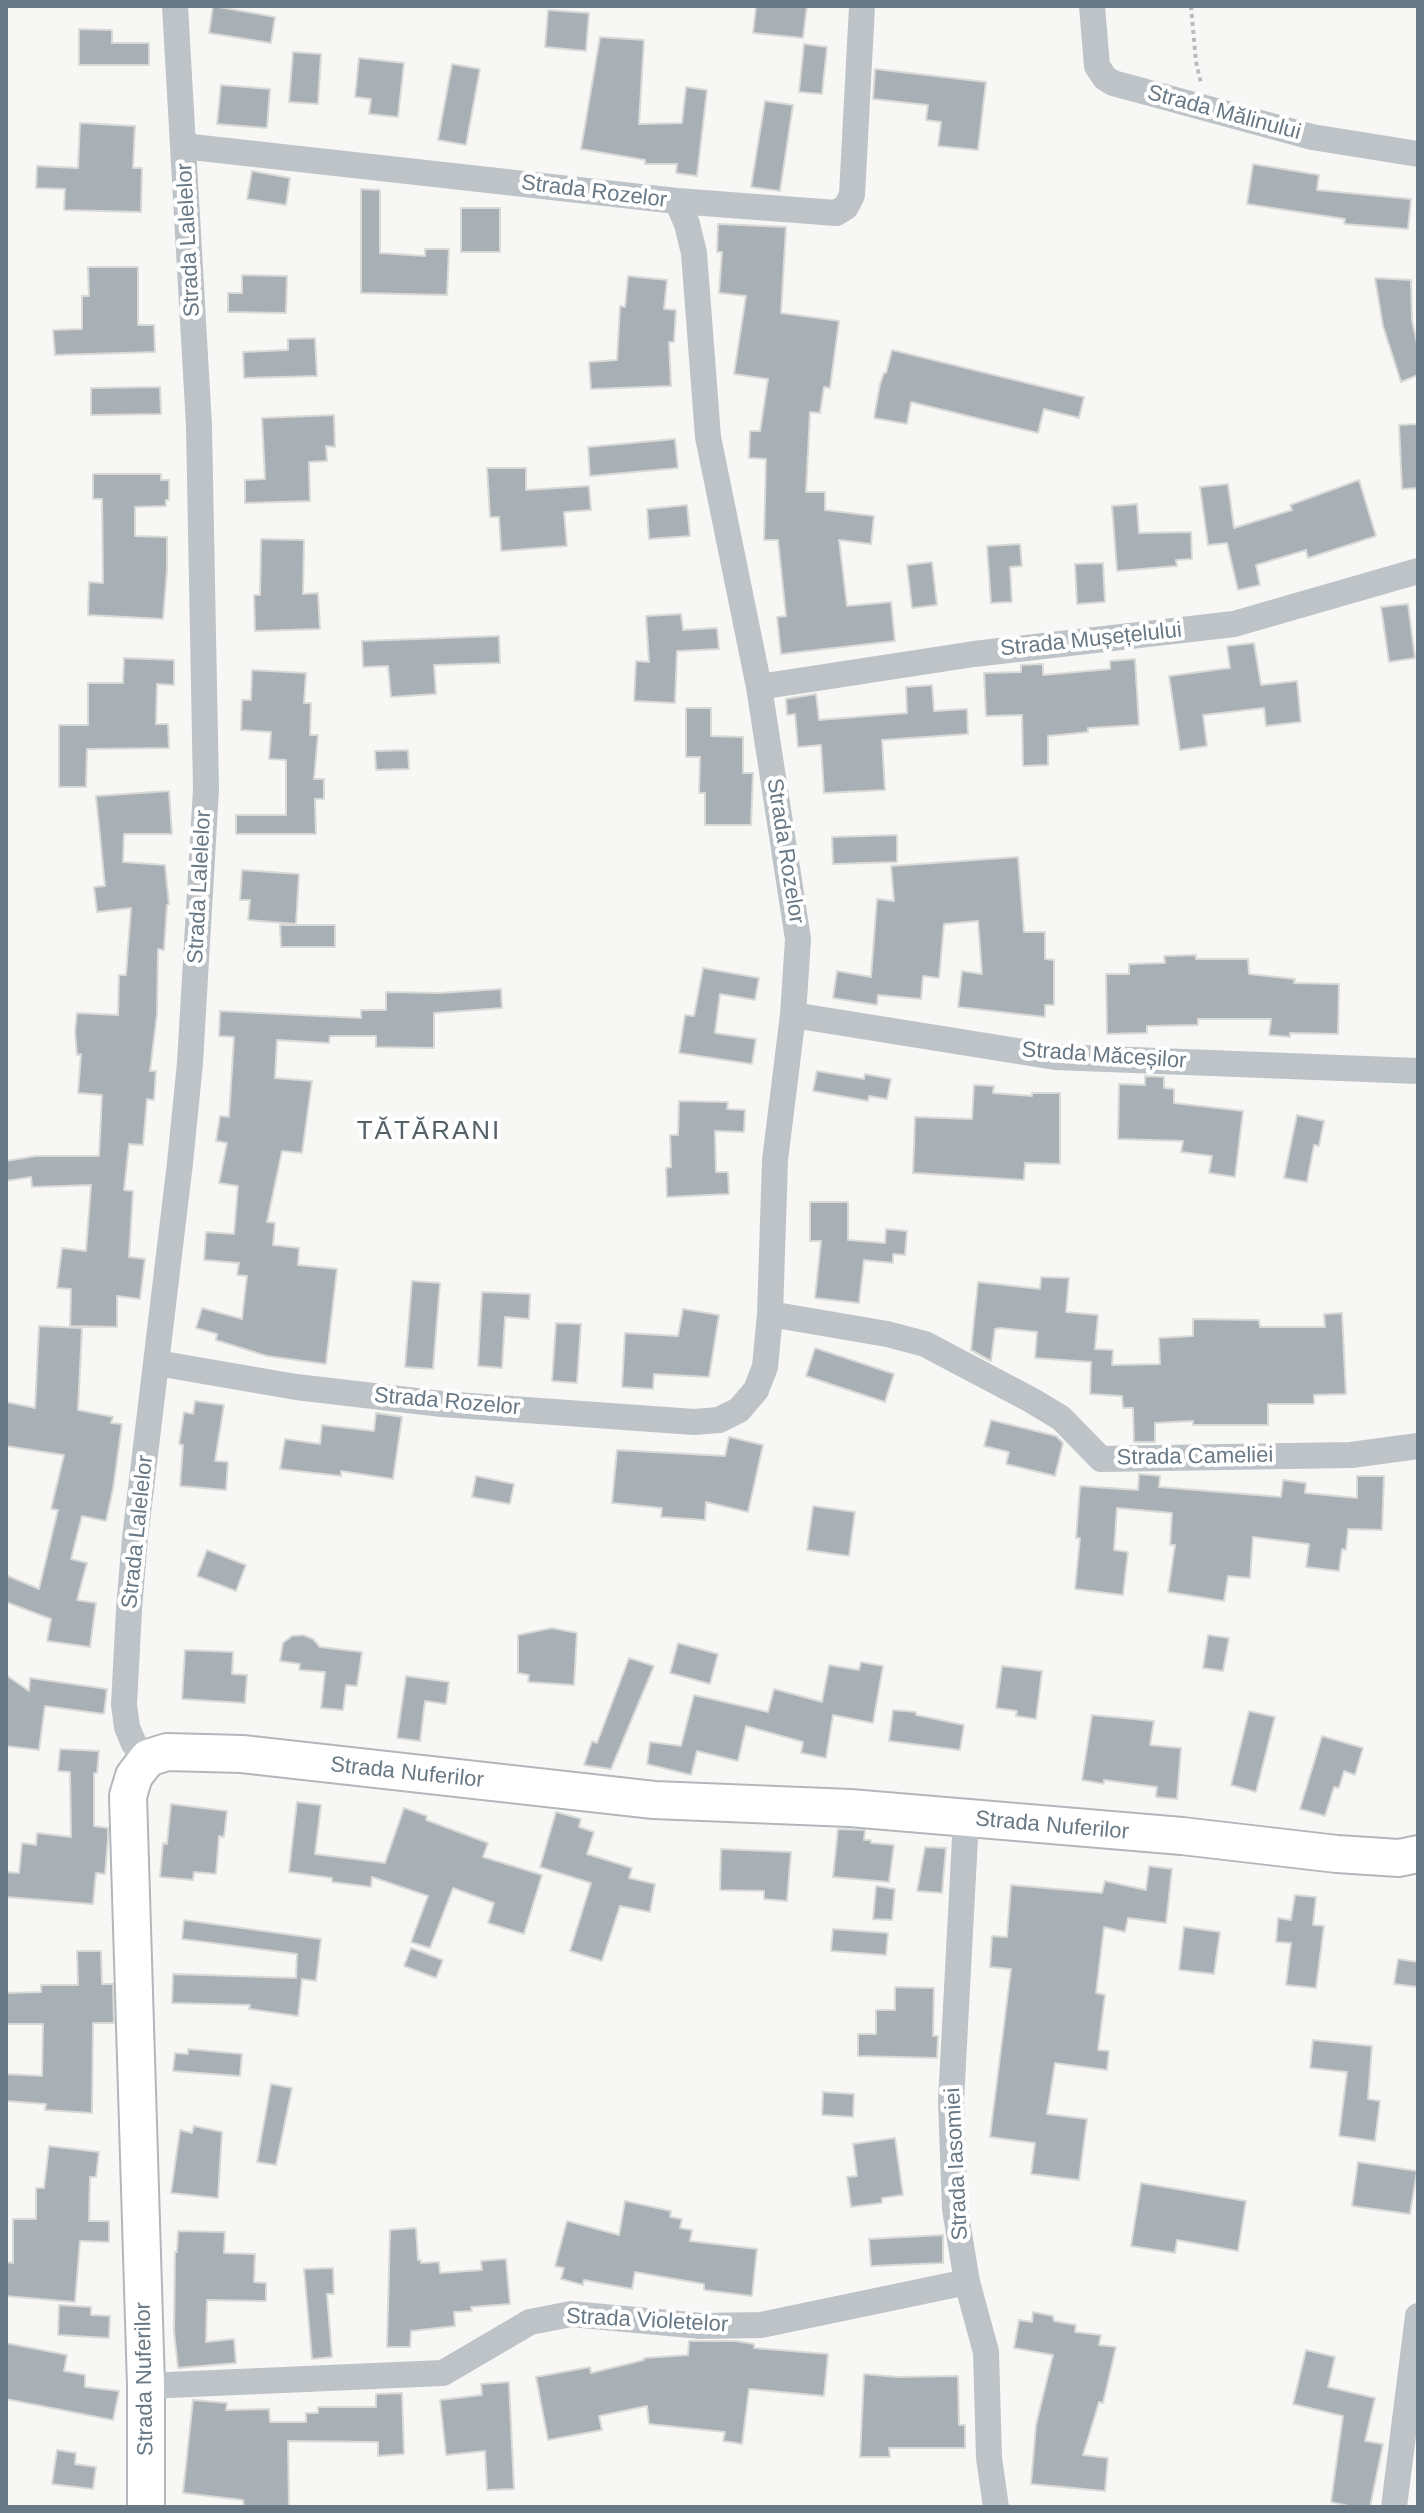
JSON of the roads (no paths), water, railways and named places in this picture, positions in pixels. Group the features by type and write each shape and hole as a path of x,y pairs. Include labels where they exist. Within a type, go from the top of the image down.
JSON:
{"main road":[{"name":"Strada Nuferilor","path":"146,2507 146,2386 128,1796 134,1776 148,1758 167,1752 242,1754 654,1800 850,1808 1182,1836 1337,1854 1399,1858 1418,1854"}],"street":[{"name":"Strada Lalelelor","path":"148,1758 134,1744 127,1727 124,1705 135,1538 189,1078 206,789 199,426 175,6"},
{"path":"677,201 836,213 846,207 852,195 862,6"},
{"name":"Strada Mălinului","path":"1092,6 1097,66 1113,83 1312,137 1418,154"},
{"name":"Strada Rozelor","path":"157,1363 296,1387 442,1404 694,1422 719,1420 739,1410 756,1390 765,1367 770,1314 775,1160 793,1015 798,939 759,687 708,437 694,253 677,201 183,146"},
{"name":"Strada Mușețelului","path":"759,687 974,654 1234,624 1418,571"},
{"name":"Strada Măceșilor","path":"793,1015 1055,1057 1418,1071"},
{"name":"Strada Cameliei","path":"770,1314 887,1334 925,1344 1061,1418 1101,1459 1351,1455 1418,1446"},
{"name":"Strada Iasomiei","path":"966,1819 951,2101 955,2209 967,2282 986,2352 989,2458 996,2507"},
{"name":"Strada Violetelor","path":"146,2386 443,2373 530,2322 571,2314 701,2326 761,2325 967,2282"},
{"path":"1394,2507 1418,2316"}],"district":[{"name":"TĂTĂRANI","path":"429,1132"}]}
